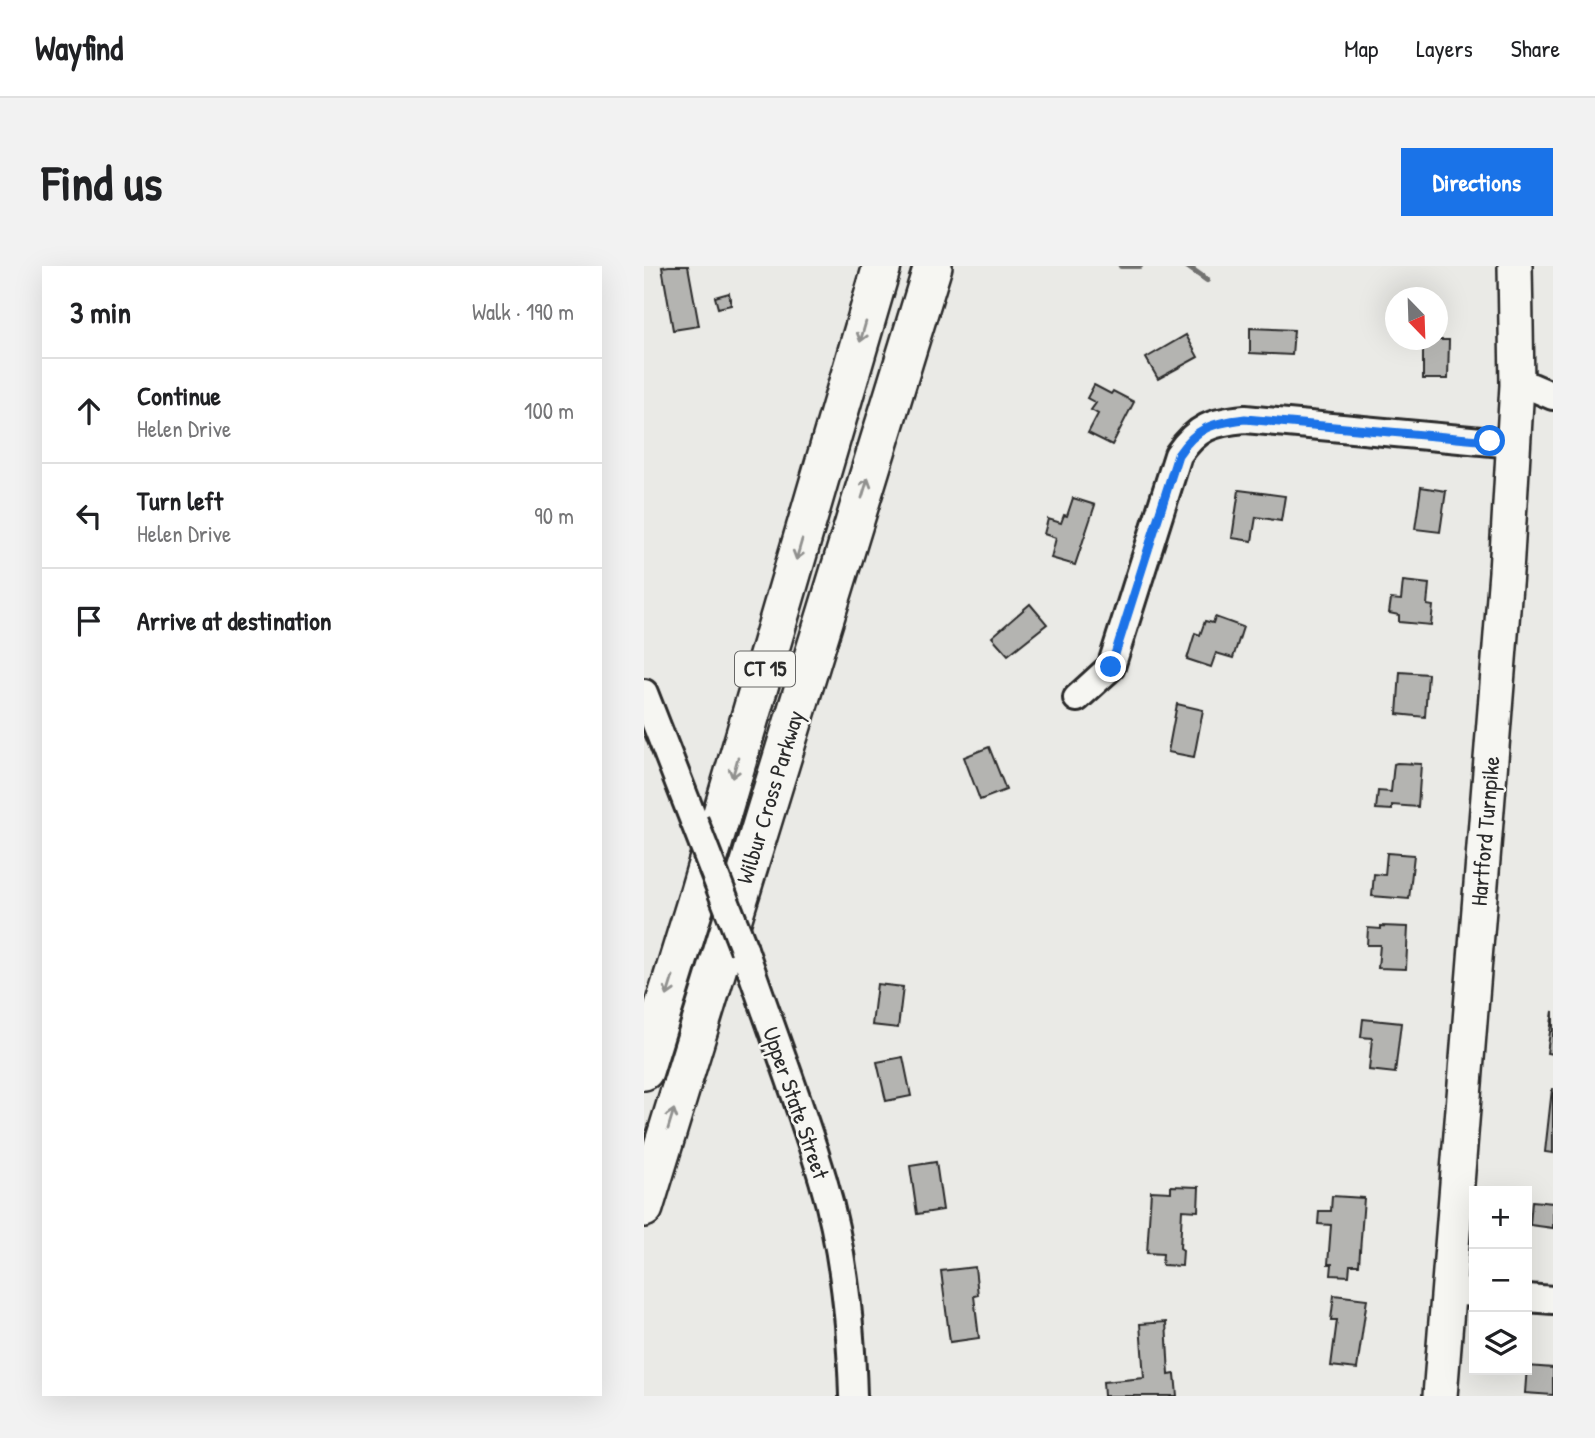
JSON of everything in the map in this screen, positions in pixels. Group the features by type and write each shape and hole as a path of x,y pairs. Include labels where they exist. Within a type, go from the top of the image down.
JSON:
{"highway":[{"name":"Wilbur Cross Parkway","path":"644,1071 700,889 882,266"},
{"name":"Wilbur Cross Parkway","path":"644,1208 933,266"}],"main road":[{"name":"Hartford Turnpike","path":"1440,1396 1462,1292 1514,444 1517,385 1515,266"}],"street":[{"path":"1517,385 1532,387 1553,396"},
{"path":"1077,698 1111,667 1178,455 1189,438 1209,426 1245,419 1514,444"},
{"name":"Upper State Street","path":"644,693 744,949 824,1182 841,1261 851,1329 853,1396"},
{"path":"1532,1298 1553,1300"}],"building":[{"path":"688,266 699,326 673,330 662,267"},
{"path":"729,293 731,305 718,308 715,297"},
{"path":"1250,328 1294,330 1292,355 1250,353"},
{"path":"1186,335 1198,357 1158,379 1146,358"},
{"path":"1449,340 1448,379 1423,379 1423,350 1448,350"},
{"path":"1094,385 1134,402 1112,445 1088,433 1098,414 1091,410 1096,403 1087,398"},
{"path":"1421,487 1446,491 1440,532 1415,529"},
{"path":"1239,490 1285,496 1281,521 1256,517 1252,541 1232,538"},
{"path":"1073,498 1095,505 1075,565 1051,558 1056,538 1044,534 1048,519 1061,523 1064,515 1067,516"},
{"path":"1403,581 1429,584 1427,605 1433,606 1431,625 1399,622 1399,615 1389,613 1391,599 1401,600"},
{"path":"1030,604 1047,624 1008,655 992,637"},
{"path":"1215,617 1243,627 1233,658 1216,653 1211,667 1187,659 1195,633 1200,635 1205,621 1213,623"},
{"path":"1400,672 1428,674 1425,717 1397,714"},
{"path":"1177,704 1203,710 1194,757 1168,752"},
{"path":"989,747 1006,790 980,800 964,757"},
{"path":"1394,764 1421,764 1418,807 1392,805 1392,810 1376,809 1378,791 1391,792"},
{"path":"1387,853 1414,855 1409,899 1372,896 1374,874 1385,875"},
{"path":"1381,926 1408,927 1406,969 1378,968 1380,945 1367,945 1368,928 1381,929"},
{"path":"877,984 903,987 898,1028 872,1025"},
{"path":"1553,1011 1553,1054 1547,1053"},
{"path":"1363,1019 1401,1023 1395,1073 1369,1070 1372,1038 1361,1037"},
{"path":"903,1057 911,1096 886,1101 877,1062"},
{"path":"1553,1089 1553,1153 1545,1152"},
{"path":"936,1162 943,1210 917,1214 910,1166"},
{"path":"1171,1186 1199,1187 1198,1211 1182,1210 1182,1266 1162,1265 1163,1254 1147,1253 1151,1191 1171,1192"},
{"path":"1332,1196 1364,1198 1359,1265 1350,1265 1349,1276 1331,1275 1332,1264 1328,1264 1331,1225 1318,1224 1319,1211 1331,1211"},
{"path":"1532,1201 1553,1203 1553,1228 1532,1225"},
{"path":"975,1267 978,1295 974,1296 979,1338 950,1342 941,1271"},
{"path":"1334,1295 1367,1299 1357,1369 1331,1366 1337,1320 1331,1320"},
{"path":"1166,1322 1169,1375 1175,1374 1177,1396 1104,1396 1103,1382 1144,1378 1140,1324"},
{"path":"1532,1366 1553,1368 1553,1395 1525,1393 1526,1375 1532,1375"}],"waterway":[{"path":"1121,266 1140,266"},
{"path":"1187,266 1207,280"}],"route":[{"path":"1111,667 1178,455 1189,438 1209,426 1245,419 1490,441"}]}
